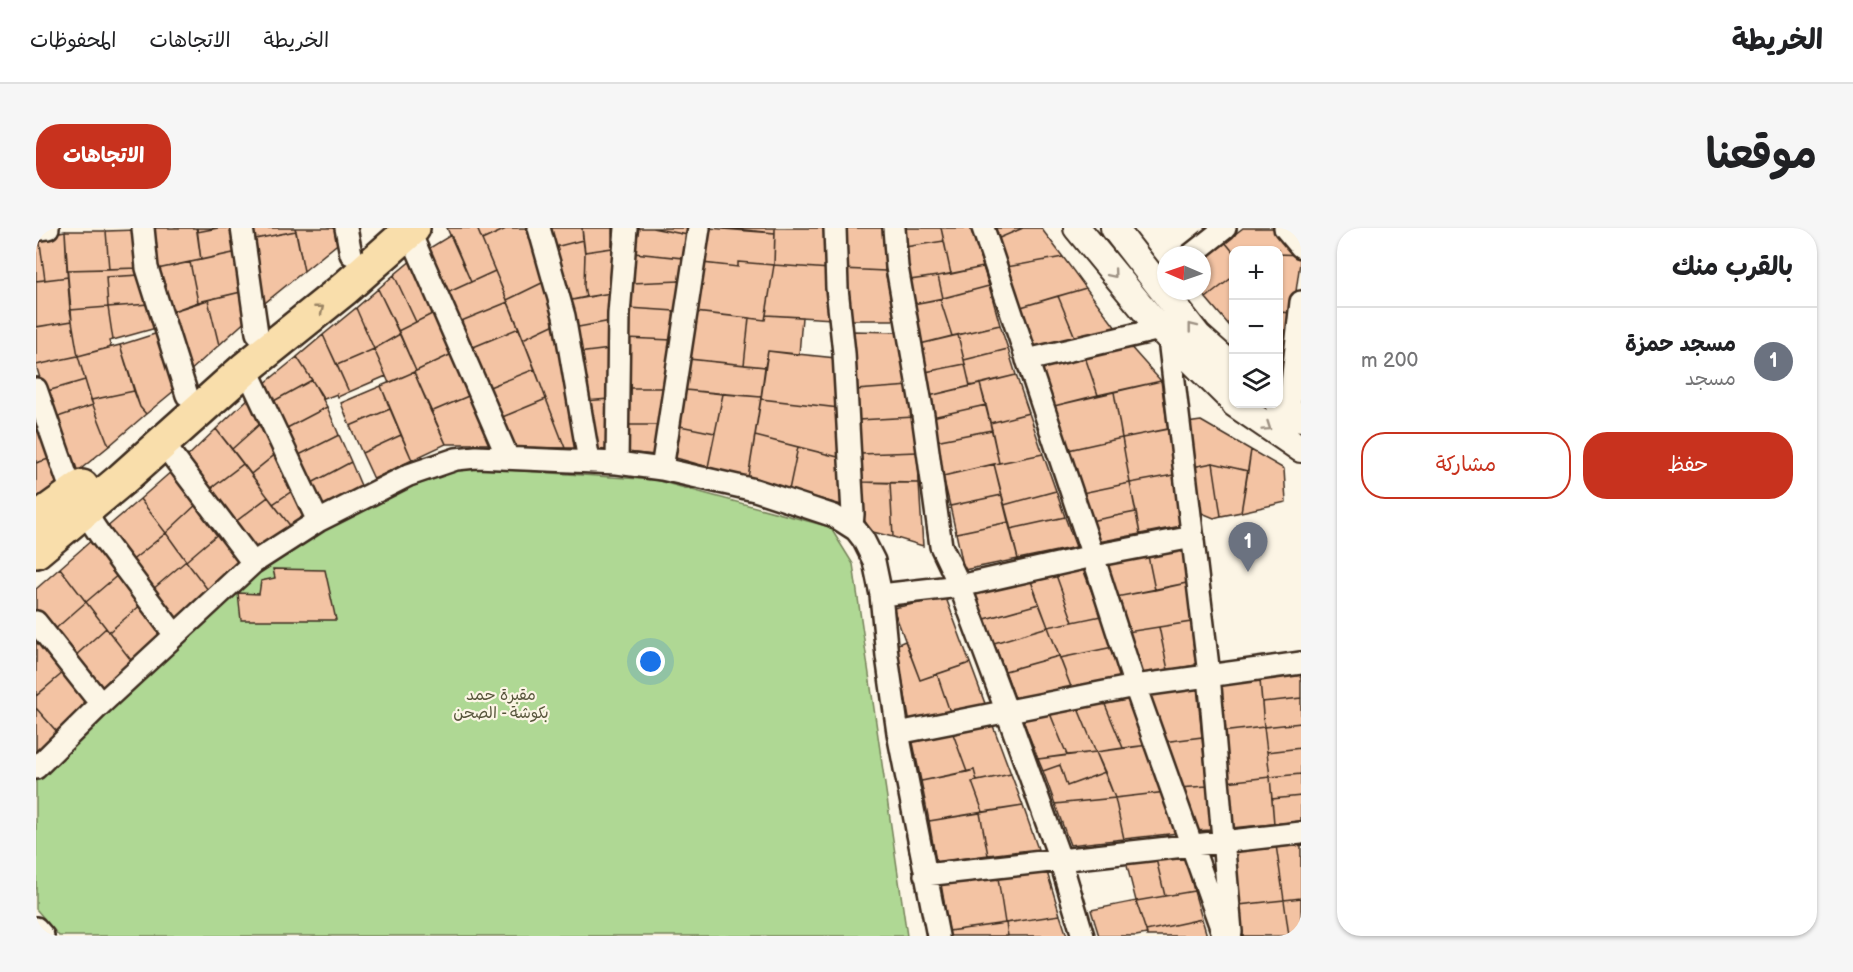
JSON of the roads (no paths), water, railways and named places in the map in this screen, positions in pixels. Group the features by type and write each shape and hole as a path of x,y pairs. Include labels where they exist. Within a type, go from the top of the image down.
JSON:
{"main road":[{"path":"36,551 78,503 151,430 257,333 349,241 404,229"},
{"path":"36,520 78,503 162,442 246,368 344,289 404,229"}],"street":[{"path":"36,230 48,228"},
{"path":"143,228 147,268 187,396"},
{"path":"242,228 257,333"},
{"path":"539,228 564,316 589,462"},
{"path":"617,463 619,314 626,228"},
{"path":"662,468 699,228"},
{"path":"835,228 837,288 846,377 852,526"},
{"path":"894,228 897,267 923,415 941,546 960,586 1007,712 1060,859 1083,936"},
{"path":"983,228 1135,686 1224,936"},
{"path":"1077,228 1164,334 1229,398"},
{"path":"1114,228 1157,275"},
{"path":"1202,246 1225,228"},
{"path":"1285,228 1301,247"},
{"path":"404,229 508,458"},
{"path":"1175,300 1198,336 1229,364"},
{"path":"1289,411 1301,302"},
{"path":"1027,360 1164,334"},
{"path":"1164,334 1193,537 1209,675 1231,936"},
{"path":"246,368 318,521"},
{"path":"36,389 78,503 175,635"},
{"path":"1240,408 1301,449"},
{"path":"162,442 253,563"},
{"path":"36,768 101,704 253,563 318,521 409,475 464,457 617,463 662,468 755,490 834,516 852,526 863,539 874,561 881,595 898,733 938,936"},
{"path":"881,595 960,586 1093,556 1193,537"},
{"path":"36,622 101,704"},
{"path":"898,733 1135,686 1301,663"},
{"path":"925,875 1301,833"},
{"path":"36,928 44,936"}],"place":[{"name":"مسجد حمزة","path":"1248,572"}],"park label":[{"name":"مقبرة حمد بكوشة - الصحن","path":"501,703"}]}
